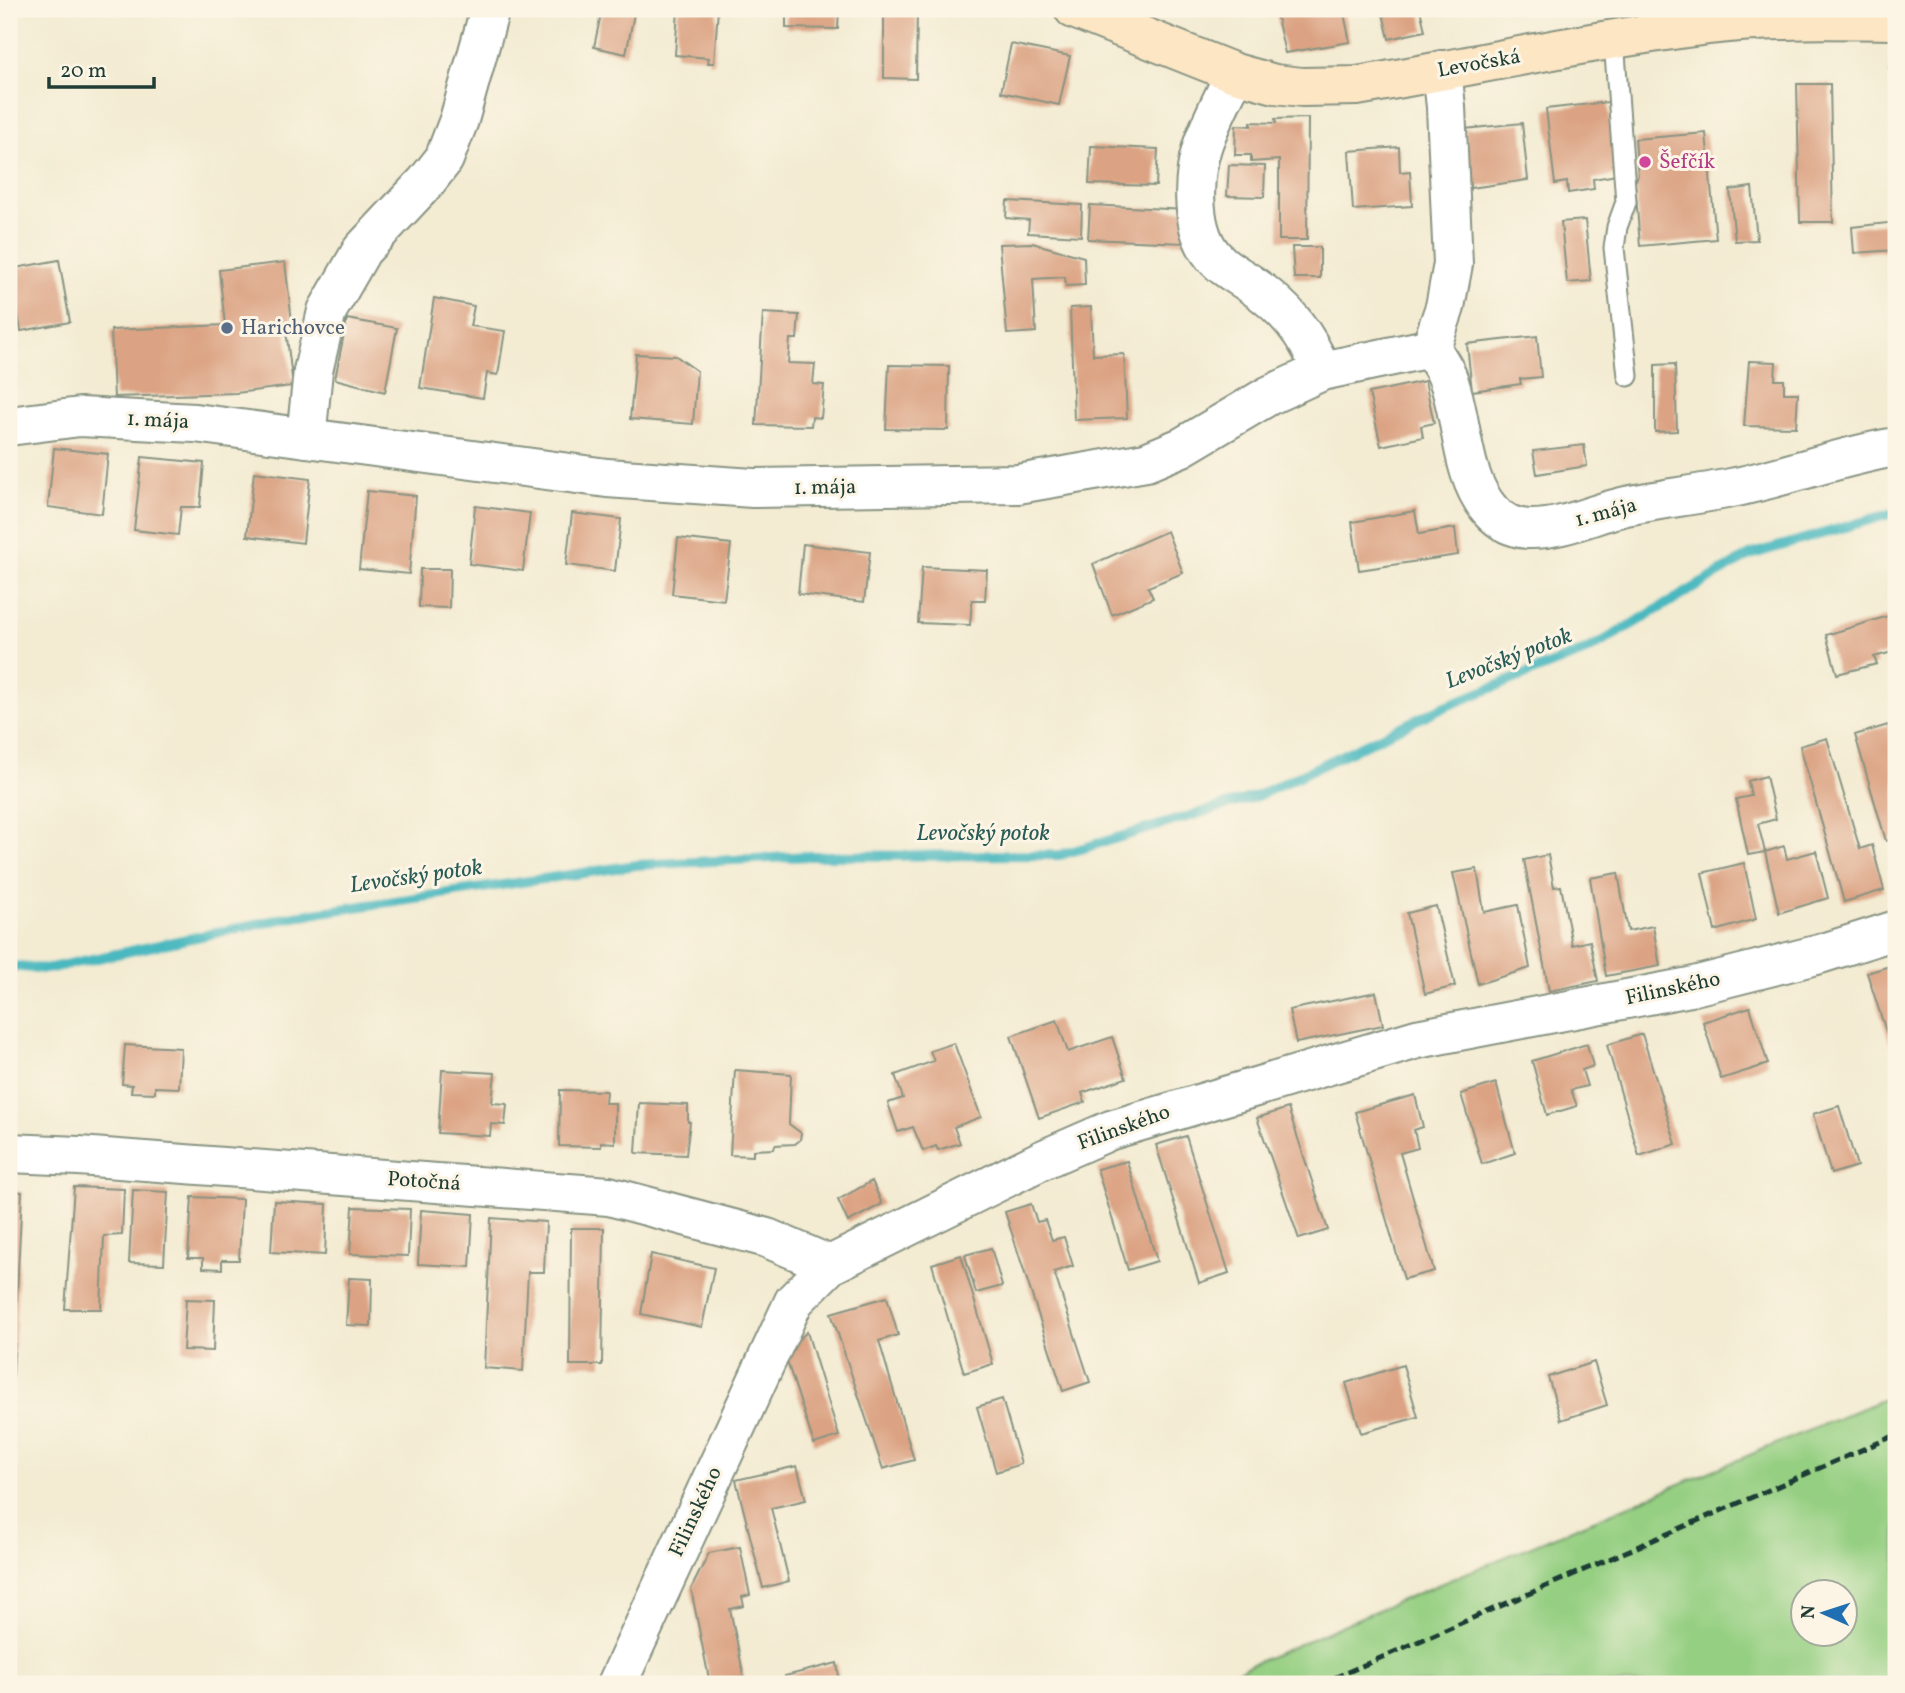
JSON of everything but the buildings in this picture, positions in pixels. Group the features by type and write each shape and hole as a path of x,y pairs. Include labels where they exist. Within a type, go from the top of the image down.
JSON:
{"main road":[{"name":"Levočská","path":"1074,9 1235,74 1275,84 1325,88 1357,86 1711,25 1853,12 1896,20"}],"street":[{"path":"306,438 313,371 327,311 362,250 426,182 443,159 458,120 490,9"},
{"path":"1431,348 1445,307 1453,264 1442,70"},
{"path":"1235,74 1202,147 1196,180 1198,221 1205,242 1216,260 1276,301 1299,327 1322,371"},
{"name":"1. mája","path":"9,426 80,417 195,423 607,478 753,488 1018,484 1146,462 1182,447 1268,396 1322,371 1431,348 1447,375 1467,460 1480,493 1495,515 1513,527 1550,527 1583,520 1624,506 1732,488 1839,458 1896,447"},
{"name":"Filinského","path":"617,1684 794,1301 830,1265 1042,1160 1122,1126 1417,1039 1690,986 1820,954 1896,930"},
{"name":"Potočná","path":"9,1153 609,1196 767,1238 830,1265"}],"lane":[{"path":"1614,40 1626,202 1617,227 1614,248 1628,376"}],"green space":[{"path":"1896,1394 1896,1684 1207,1684 1380,1609"}],"waterway":[{"name":"Levočský potok","path":"9,966 46,969 295,916 636,865 810,856 1060,855 1257,796 1441,708 1590,649 1750,555 1896,512"}],"railway":[{"path":"1320,1684 1896,1435"}],"place":[{"name":"Šefčík","path":"1645,162"},
{"name":"Harichovce","path":"227,328"}]}
